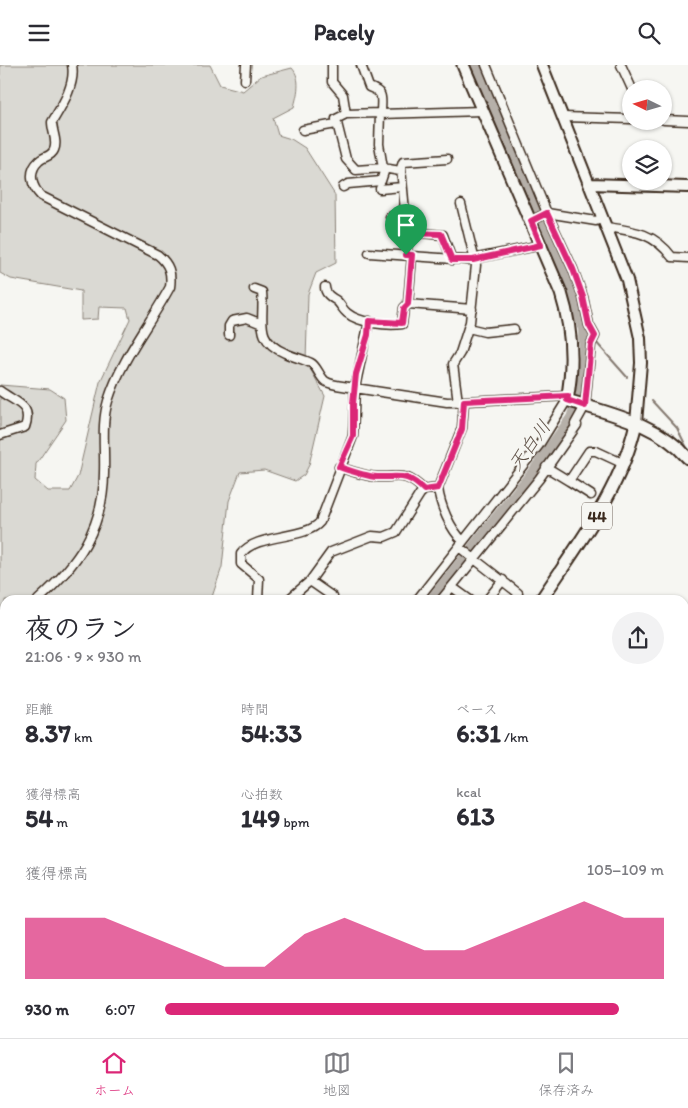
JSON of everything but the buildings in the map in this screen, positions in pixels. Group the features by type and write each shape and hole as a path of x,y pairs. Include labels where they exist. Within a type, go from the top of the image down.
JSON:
{"main road":[{"path":"463,65 562,293 570,327 572,359 568,398 636,423 668,438 688,458"},
{"name":"44","path":"544,595 602,507 624,464 636,423"}],"street":[{"path":"43,595 73,565 97,518 104,474 103,431 108,401 116,379 170,287 171,277 170,268 158,255 41,196 34,189 31,179 33,169 38,161 52,154 55,147 52,122 62,109 67,96 72,65"},
{"path":"244,80 246,65"},
{"path":"332,65 332,82 343,95 346,114"},
{"path":"343,187 348,184 381,181 384,169 378,144 381,93 378,89 369,87 361,65"},
{"path":"445,595 577,425 575,423 584,405 593,340 583,297 573,269 547,213 486,65"},
{"path":"542,65 627,280 640,338 636,423"},
{"path":"621,65 628,80"},
{"path":"400,171 354,169 346,159 336,118 346,114 482,111"},
{"path":"563,117 622,119"},
{"path":"672,120 688,121"},
{"path":"303,129 336,124"},
{"path":"325,287 327,293 342,305 347,313 369,321 402,323 404,308 408,304 410,233 405,214 400,171 403,162 448,159"},
{"path":"590,184 688,187"},
{"path":"380,189 402,187"},
{"path":"461,204 473,260 476,265 468,329 460,353 453,364 461,402 462,429 438,488 439,497 461,546 518,593 517,595"},
{"path":"531,221 547,213 596,221 642,233 662,244 672,257 688,258"},
{"path":"390,217 405,214"},
{"path":"410,233 443,235 452,260"},
{"path":"368,253 473,260 541,245"},
{"path":"254,289 262,292 264,308 262,325 268,343 281,351 312,363 325,381 330,383 439,401 461,402 568,398"},
{"path":"408,304 472,309"},
{"path":"229,335 229,326 232,321 247,318 262,325"},
{"path":"258,595 260,579 241,564 242,552 252,545 268,539 279,539 318,525 339,467 353,436 355,388 369,321"},
{"path":"468,329 485,332 514,329"},
{"path":"0,391 28,412 25,427 0,435"},
{"path":"421,595 539,445 568,398"},
{"path":"569,481 589,451 596,451 624,464"},
{"path":"339,467 377,477 399,475 414,481 424,490"},
{"path":"546,467 591,495"},
{"path":"294,595 310,581 331,552 372,536 384,537 396,532 412,504 424,490 438,488"},
{"path":"491,595 503,580"},
{"path":"310,581 330,595"},
{"path":"452,587 463,595"}],"shaded area":[{"path":"0,65 210,65 220,85 243,91 261,76 292,68 295,72 298,82 294,107 273,118 278,135 291,139 305,148 335,195 336,263 316,273 308,294 306,361 325,396 309,465 304,475 295,481 264,470 240,472 229,501 222,567 213,595 0,595 0,385 50,389 64,398 66,420 36,464 35,480 48,491 70,491 78,476 100,382 130,319 127,308 99,307 98,319 81,320 81,291 11,279 0,273"}],"waterway":[{"name":"天白川","path":"436,595 536,469 572,418 582,387 585,354 584,329 573,293 526,188 477,65"},
{"name":"天白川","path":"584,329 592,337"},
{"path":"595,341 627,377"},
{"path":"652,401 677,428 688,450"}],"route":[{"path":"547,213 573,269 583,297 589,325 595,336 591,344 585,406 567,400 568,396 464,401 462,429 457,446 441,482 438,488 434,487 424,490 414,481 399,475 377,477 339,467 353,436 353,403 356,374 368,335 369,321 402,323 404,308 408,304 412,255 406,255 410,233 443,235 452,260 460,261 473,260 541,245 531,221 547,213"}]}
